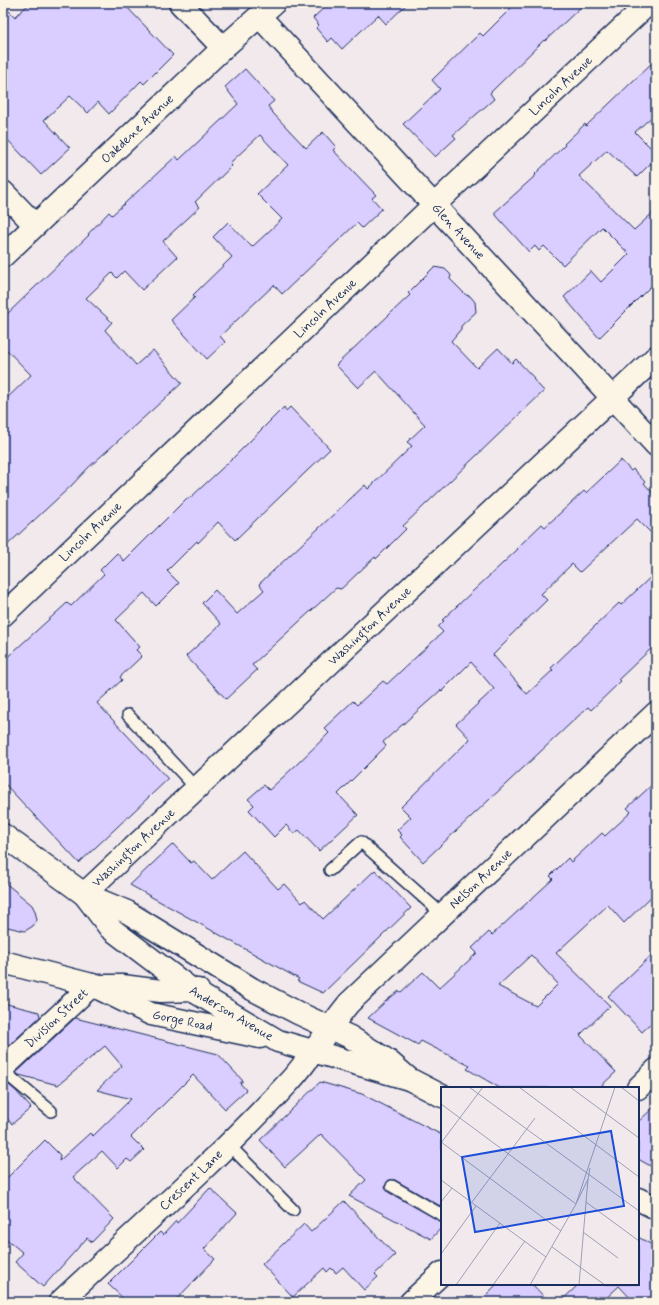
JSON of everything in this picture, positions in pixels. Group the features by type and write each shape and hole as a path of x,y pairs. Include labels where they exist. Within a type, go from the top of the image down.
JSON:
{"street":[{"path":"180,3 223,48"},
{"name":"Lincoln Avenue","path":"3,615 434,205 649,3"},
{"name":"Oakdene Avenue","path":"3,256 223,48 267,10"},
{"name":"Glen Avenue","path":"267,10 434,205 656,445"},
{"path":"3,192 35,225"},
{"name":"Washington Avenue","path":"84,894 656,357"},
{"name":"Nelson Avenue","path":"315,1052 330,1027 349,1004 442,914 656,713"},
{"name":"Anderson Avenue","path":"3,835 84,894 127,912 252,989 298,1013 350,1036 387,1060 409,1079"},
{"name":"Anderson Avenue","path":"84,894 110,928 192,990 278,1041 409,1079 441,1095"},
{"name":"Gorge Road","path":"3,962 92,985 151,1014 278,1041"},
{"name":"Gorge Road","path":"92,985 122,986 161,991 252,989"},
{"name":"Division Street","path":"3,1070 92,985"},
{"name":"Crescent Lane","path":"60,1302 228,1144 289,1083 315,1052"},
{"path":"639,1087 656,1070"},
{"path":"639,1200 656,1208"},
{"path":"411,1302 441,1274"}],"lane":[{"path":"128,714 196,788"},
{"path":"330,870 361,842 442,914"},
{"path":"3,1070 51,1111"},
{"path":"228,1144 293,1210"},
{"path":"392,1186 441,1214"}],"building":[{"path":"30,3 123,3 173,55 144,84 141,81 109,114 98,102 88,113 70,96 44,120 70,148 41,175 3,135 3,5 15,17"},
{"path":"329,3 408,3 386,24 378,15 342,49 332,38 328,42 316,28 319,25 313,18"},
{"path":"516,3 585,3 545,41 544,40 490,93 494,99 453,135 456,138 435,157 403,124 440,89 432,80 480,33 483,36"},
{"path":"656,59 656,113 635,132 656,153 656,158 637,177 607,150 579,176 634,230 656,210 656,281 599,338 564,297 591,271 601,282 629,254 602,227 563,265 544,246 539,251 535,246 529,252 494,213 536,175 535,174 585,124 586,126"},
{"path":"245,69 274,101 268,106 272,112 306,148 323,132 336,147 333,150 376,195 372,198 382,209 362,228 357,223 282,294 274,285 220,336 225,342 207,359 171,320 195,297 193,295 232,257 213,237 228,222 252,247 282,219 257,194 288,165 260,135 230,163 232,166 195,202 200,207 163,241 177,257 142,290 124,271 117,278 112,273 86,298 112,322 105,330 136,365 153,350 182,383 88,468 71,486 3,549 3,402 31,375 3,346 3,318 89,235 88,234 109,212 112,215 176,156 179,160 238,104 225,87"},
{"path":"434,267 445,269 451,275 450,279 475,302 476,312 461,326 461,329 451,341 477,368 498,348 512,363 516,359 544,391 403,526 406,529 376,559 375,557 341,589 336,588 252,665 257,670 226,699 186,656 221,624 202,603 215,590 237,614 264,590 259,584 365,485 368,489 412,446 407,442 425,425 376,371 358,388 336,365 410,295 408,293"},
{"path":"284,407 286,411 290,407 330,449 235,540 218,522 198,543 197,541 167,571 179,583 156,606 144,593 116,620 140,647 136,650 142,656 120,677 122,680 97,703 168,779 79,863 3,782 3,661 67,603 71,606 104,574 100,570 117,553 124,561 187,498 189,499 232,459"},
{"path":"621,460 631,471 633,469 656,497 656,538 637,519 580,572 572,564 541,594 547,600 508,638 509,639 493,655 527,694 553,670 551,668 619,603 621,605 656,572 656,644 619,679 621,681 591,710 588,707 423,862 400,837 402,835 397,830 411,817 401,807 470,739 456,724 494,689 471,662 442,691 441,690 383,742 386,746 338,794 358,815 319,851 299,830 294,834 286,825 274,837 249,810 254,805 248,799 264,785 269,790 295,766 329,733 324,728 353,701 357,705 383,681 387,684 443,632 438,627 444,621 442,620 518,549 517,548 542,524 545,527 584,491 586,493"},
{"path":"656,781 656,892 624,923 608,905 556,953 610,1006 580,1035 616,1072 600,1087 498,1087 467,1069 470,1066 421,1041 418,1045 368,1018 386,1001 399,991 401,992 423,972 439,988 477,953 472,948 489,932 492,935 553,879 550,876 568,858 571,862 602,833 605,836 631,812 627,808","holes":["531,955 558,984 536,1006 498,986"]},
{"path":"173,844 191,863 194,861 212,880 243,851 278,889 284,884 302,903 305,900 323,919 375,870 411,908 323,993 297,981 299,979 130,885"},
{"path":"3,881 32,905 35,911 37,920 33,926 25,931 3,926"},
{"path":"656,951 656,1019 642,1032 608,996"},
{"path":"3,1003 39,1012 40,1017 3,1051"},
{"path":"75,1018 218,1054 243,1081 240,1083 246,1090 225,1109 193,1075 131,1137 144,1150 131,1162 127,1159 118,1168 102,1151 73,1177 114,1219 92,1242 87,1238 43,1287 15,1262 23,1253 3,1236 3,1182 45,1140 60,1155 59,1161 90,1133 93,1136 131,1099 97,1090 122,1066 105,1046 58,1085 16,1073"},
{"path":"3,1080 16,1091 31,1108 12,1124 3,1114"},
{"path":"320,1082 362,1094 441,1134 441,1206 395,1180 389,1180 385,1186 388,1192 441,1221 441,1228 431,1239 349,1196 366,1180 321,1134 285,1167 260,1140"},
{"path":"656,1105 656,1169 639,1160 639,1121"},
{"path":"210,1188 237,1213 204,1249 215,1259 174,1302 127,1302 108,1284 160,1232 163,1235 176,1221 177,1223"},
{"path":"344,1201 395,1255 375,1274 378,1277 364,1290 343,1267 336,1273 331,1268 327,1272 324,1268 293,1297 262,1264 304,1224 311,1232"},
{"path":"639,1238 656,1247 656,1302 634,1302 619,1286 602,1302 560,1302 578,1285 639,1285"},
{"path":"496,1285 533,1285 549,1302 479,1302"}]}
